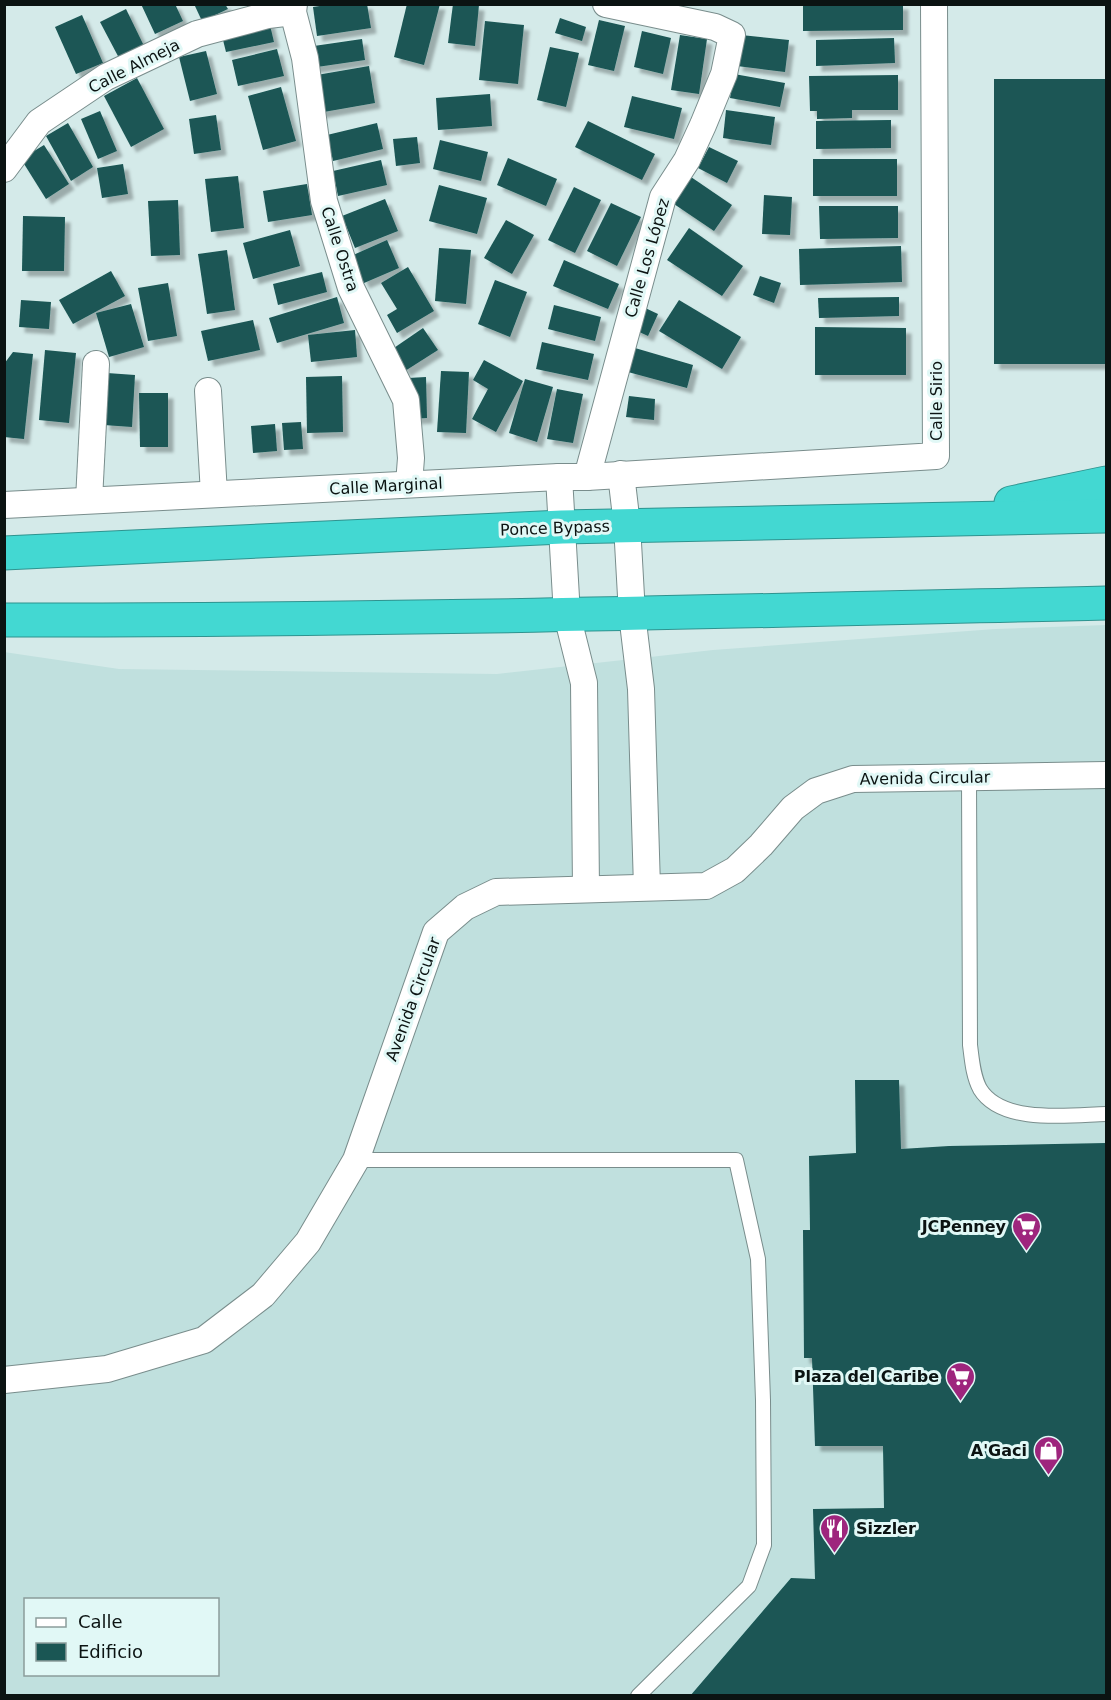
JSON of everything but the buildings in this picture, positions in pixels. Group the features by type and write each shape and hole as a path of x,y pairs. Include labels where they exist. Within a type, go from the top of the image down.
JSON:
{"highway":[{"path":"938,518 1107,483"},
{"name":"Ponce Bypass","path":"4,553 562,527 1107,516"},
{"path":"4,620 142,621 632,614 1107,603"}],"street":[{"name":"Calle Los López","path":"587,477 663,196 687,160 703,125 724,74 732,35 715,27 606,4"},
{"name":"Calle Sirio","path":"559,477 936,456 934,4"},
{"name":"Calle Almeja","path":"4,169 39,122 106,78 197,34 294,8"},
{"name":"Calle Ostra","path":"294,8 305,58 324,201 351,288 406,400 411,458 410,484"},
{"path":"88,500 96,364"},
{"path":"208,391 214,494"},
{"path":"621,474 627,525 632,614 641,689 647,887"},
{"path":"559,477 567,615 584,683 586,889"},
{"name":"Calle Marginal","path":"4,505 559,477"},
{"name":"Avenida Circular","path":"4,1380 107,1369 204,1340 263,1295 308,1242 356,1160 436,932 465,908 496,891 706,886 735,870 761,845 793,808 816,790 853,779 1107,775"}],"lane":[{"path":"969,777 970,1045 975,1077 990,1102 1005,1110 1036,1115 1107,1114"},
{"path":"356,1160 736,1160 758,1259 764,1400 764,1545 749,1586 638,1695"}],"shaded area":[{"name":"Plaza del Caribe","path":"1106,625 1106,1695 5,1695 4,652 119,669 497,674 713,650 995,629"}],"place":[{"name":"JCPenney","path":"1027,1252"},
{"name":"Plaza del Caribe","path":"960,1402"},
{"name":"A'Gaci","path":"1048,1476"},
{"name":"Sizzler","path":"835,1554"}]}
